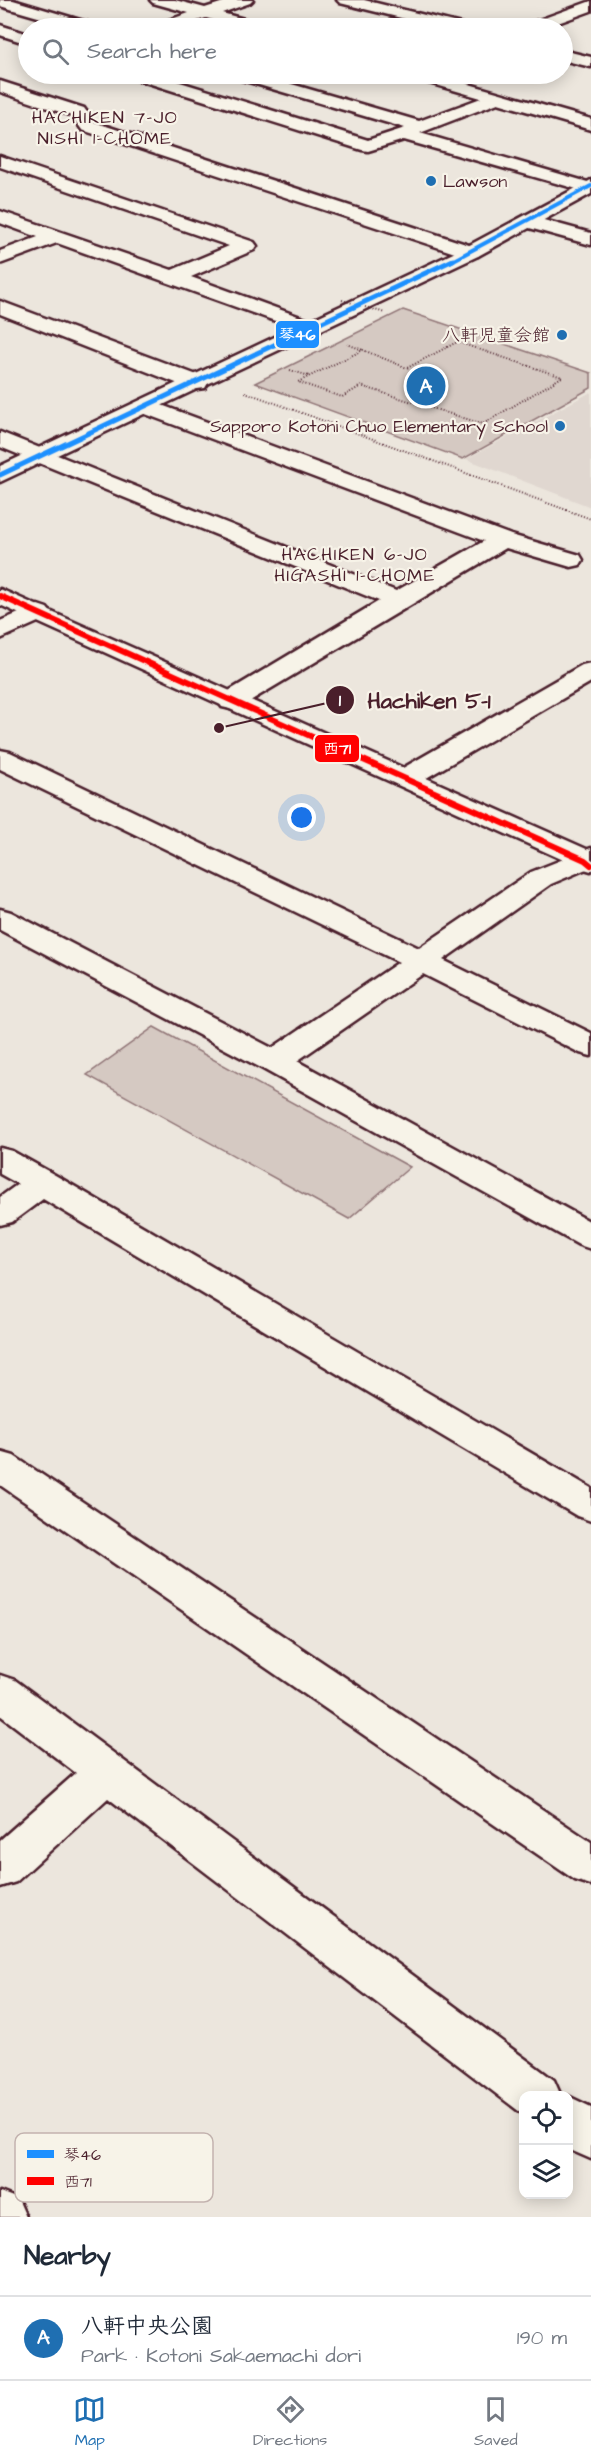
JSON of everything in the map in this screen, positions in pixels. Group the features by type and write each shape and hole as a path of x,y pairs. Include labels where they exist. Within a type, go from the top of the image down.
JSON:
{"street":[{"path":"158,0 223,18"},
{"path":"194,18 245,0"},
{"path":"345,0 417,18"},
{"path":"0,1 56,18"},
{"path":"392,12 418,3"},
{"path":"558,18 591,6"},
{"path":"0,16 25,9"},
{"path":"0,30 18,36"},
{"path":"573,58 591,62"},
{"path":"170,84 368,146 499,97"},
{"path":"275,84 420,127"},
{"path":"453,84 591,125"},
{"path":"0,86 78,112 88,126 471,252"},
{"path":"403,134 590,187"},
{"path":"0,161 247,246 173,277"},
{"path":"0,475 471,252 590,187"},
{"path":"0,217 313,328"},
{"path":"529,222 591,239"},
{"path":"0,258 55,237"},
{"path":"0,307 197,383"},
{"path":"148,406 503,540 571,560"},
{"path":"0,439 398,600"},
{"path":"231,701 398,600 503,540"},
{"path":"0,596 590,861"},
{"path":"0,631 38,613"},
{"path":"406,778 590,672"},
{"path":"0,759 421,961 591,1046"},
{"path":"274,1062 542,878 590,861"},
{"path":"0,918 274,1062 591,1237"},
{"path":"0,1159 591,1506"},
{"path":"0,1214 43,1183"},
{"path":"0,1467 591,1866"},
{"path":"0,1692 530,2091"},
{"path":"0,1868 107,1772"},
{"path":"573,2123 591,2136"}],"path":[{"path":"342,300 385,313"},
{"path":"345,343 364,350 407,368 457,342 562,377 483,424 361,386 342,397 298,382 364,350"},
{"path":"243,391 591,519"}],"shaded area":[{"path":"403,310 591,373 591,388 463,459 255,383"},
{"name":"Sapporo Kotoni Chuo Elementary School","path":"591,392 591,507 466,459"},
{"path":"154,1027 410,1167 349,1219 87,1075"}],"transit line":[{"name":"琴46","path":"0,475 471,252 591,186"},
{"name":"西71","path":"0,596 585,860 591,865"}],"place":[{"name":"Lawson","path":"431,181"},
{"name":"八軒児童会館","path":"562,335"},
{"name":"八軒中央公園","path":"426,386"},
{"name":"Sapporo Kotoni Chuo Elementary School","path":"560,426"},
{"name":"Hachiken 5-1","path":"219,728"}],"district":[{"name":"HACHIKEN 7-JO NISHI 1-CHOME","path":"105,127"},
{"name":"HACHIKEN 6-JO HIGASHI 1-CHOME","path":"355,564"}]}
